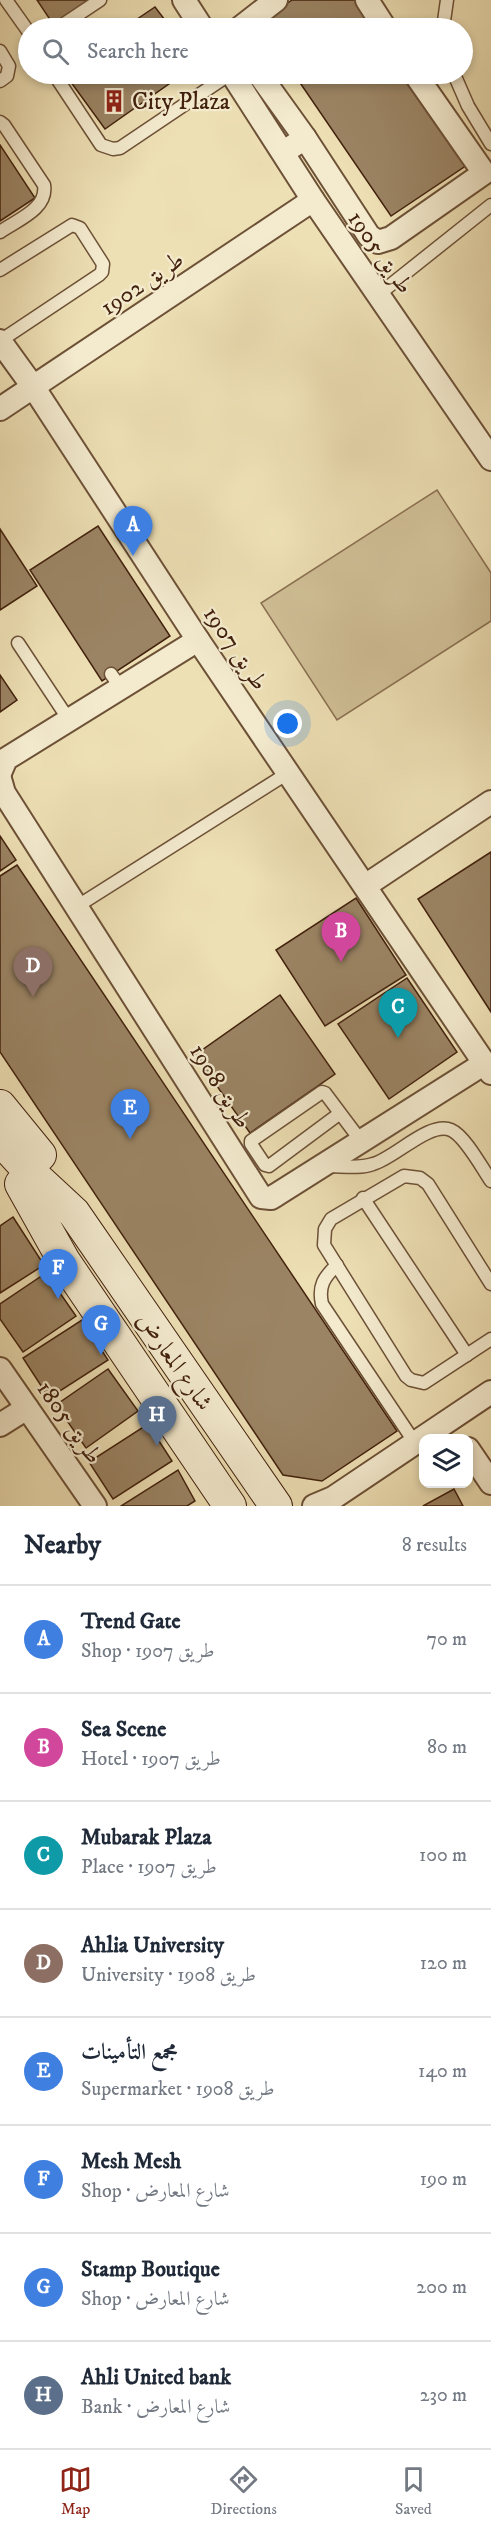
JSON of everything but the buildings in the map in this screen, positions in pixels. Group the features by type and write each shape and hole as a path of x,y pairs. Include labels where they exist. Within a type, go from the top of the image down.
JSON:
{"main road":[{"path":"0,1106 36,1146 74,1213"},
{"name":"شارع المعارض","path":"0,1139 32,1174 74,1213 276,1506"},
{"name":"شارع المعارض","path":"0,1161 80,1250 260,1506"},
{"path":"21,1184 64,1261 230,1506"}],"street":[{"path":"184,0 196,18"},
{"path":"253,18 276,0"},
{"path":"367,0 379,18"},
{"name":"طريق 1905","path":"237,84 313,200 491,459"},
{"path":"265,84 369,236 378,242"},
{"path":"354,260 378,242 392,238 484,173 423,84"},
{"path":"282,153 304,138"},
{"name":"طريق 1902","path":"0,409 313,200"},
{"name":"طريق 1907","path":"0,341 34,388 198,640 488,1068"},
{"path":"0,772 6,759 69,720 116,681 198,640"},
{"name":"طريق 1908","path":"0,779 4,793 258,1194 271,1198 361,1141 488,1068"},
{"path":"365,886 491,802"},
{"name":"طريق 1805","path":"0,1369 95,1506"},
{"path":"325,1503 415,1443 455,1429 491,1392"},
{"path":"0,1425 27,1408"},
{"path":"473,1456 491,1483"}],"lane":[{"path":"6,0 19,18"},
{"path":"73,18 100,0"},
{"path":"444,18 447,0"},
{"path":"0,51 8,62 9,72 0,81"},
{"path":"61,84 101,145 113,149 120,148 216,84"},
{"path":"458,84 468,106 491,144"},
{"path":"0,122 44,185 45,192 39,205 0,232"},
{"path":"378,295 491,205"},
{"path":"0,270 72,225 80,228 104,264 99,275 0,341"},
{"path":"18,643 69,720"},
{"path":"76,907 288,773"},
{"path":"339,1113 269,1166 265,1165 251,1143 322,1092 325,1093 361,1141"},
{"path":"323,1166 373,1165 429,1132 444,1129 460,1137 491,1181"},
{"path":"491,1284 428,1184 420,1178 404,1176 363,1198 331,1219 325,1229 324,1245 406,1376 411,1380 424,1383 491,1339"},
{"path":"363,1198 467,1355"},
{"path":"337,1265 322,1282 320,1293 322,1304 415,1443"}],"shaded area":[{"path":"437,490 491,573 491,621 337,720 261,603"}],"place":[{"name":"City Plaza","path":"114,101"},
{"name":"Trend Gate","path":"133,556"},
{"name":"Sea Scene","path":"341,962"},
{"name":"Ahlia University","path":"33,997"},
{"name":"Mubarak Plaza","path":"398,1038"},
{"name":"مجمع التأمينات","path":"130,1139"},
{"name":"Mesh Mesh","path":"58,1299"},
{"name":"Stamp Boutique","path":"101,1355"},
{"name":"Ahli United bank","path":"157,1446"}]}
